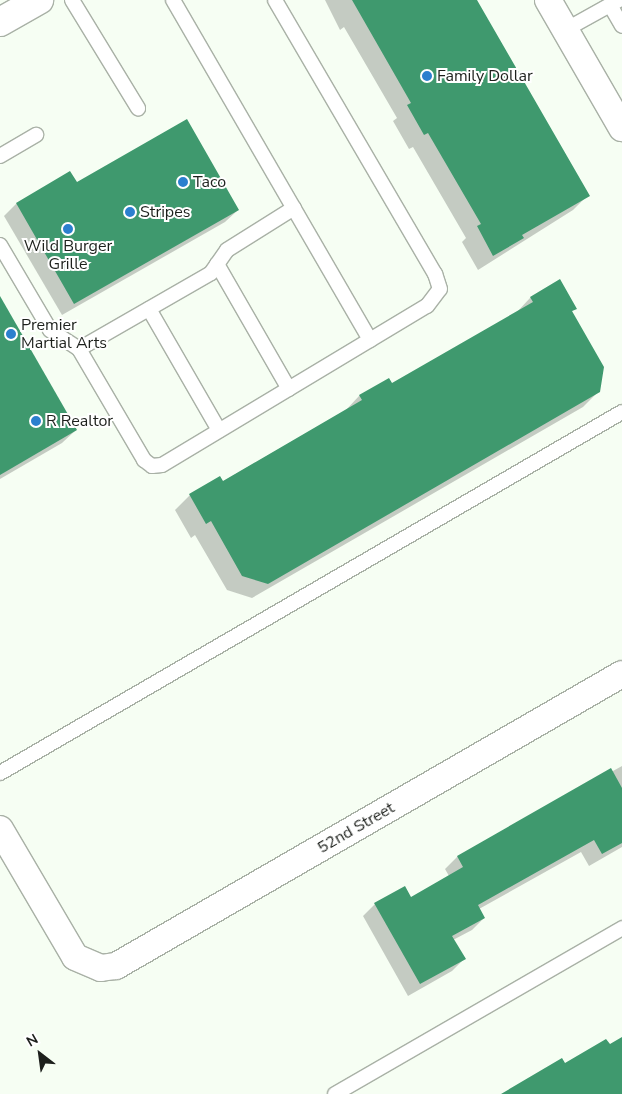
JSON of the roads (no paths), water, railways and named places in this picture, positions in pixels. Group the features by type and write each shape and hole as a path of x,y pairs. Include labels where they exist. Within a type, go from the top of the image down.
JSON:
{"main road":[{"path":"0,22 39,0"}],"street":[{"path":"548,0 622,128"},
{"name":"52nd Street","path":"0,829 75,957 86,964 101,968 116,966 622,674"}],"lane":[{"path":"72,0 138,108"},
{"path":"173,0 370,340"},
{"path":"0,245 50,330 79,349 144,460 152,466 162,465 427,306 440,289 436,274 275,0"},
{"path":"565,30 614,2 622,26"},
{"path":"0,156 36,135"},
{"path":"79,349 211,273 227,250 294,208"},
{"path":"217,264 289,389"},
{"path":"149,309 219,430"},
{"path":"0,773 622,412"},
{"path":"336,1094 622,928"}],"place":[{"name":"Family Dollar","path":"427,76"},
{"name":"Taco","path":"183,182"},
{"name":"Stripes","path":"130,212"},
{"name":"Wild Burger Grille","path":"68,229"},
{"name":"Premier Martial Arts","path":"11,334"},
{"name":"R Realtor","path":"36,421"}]}
